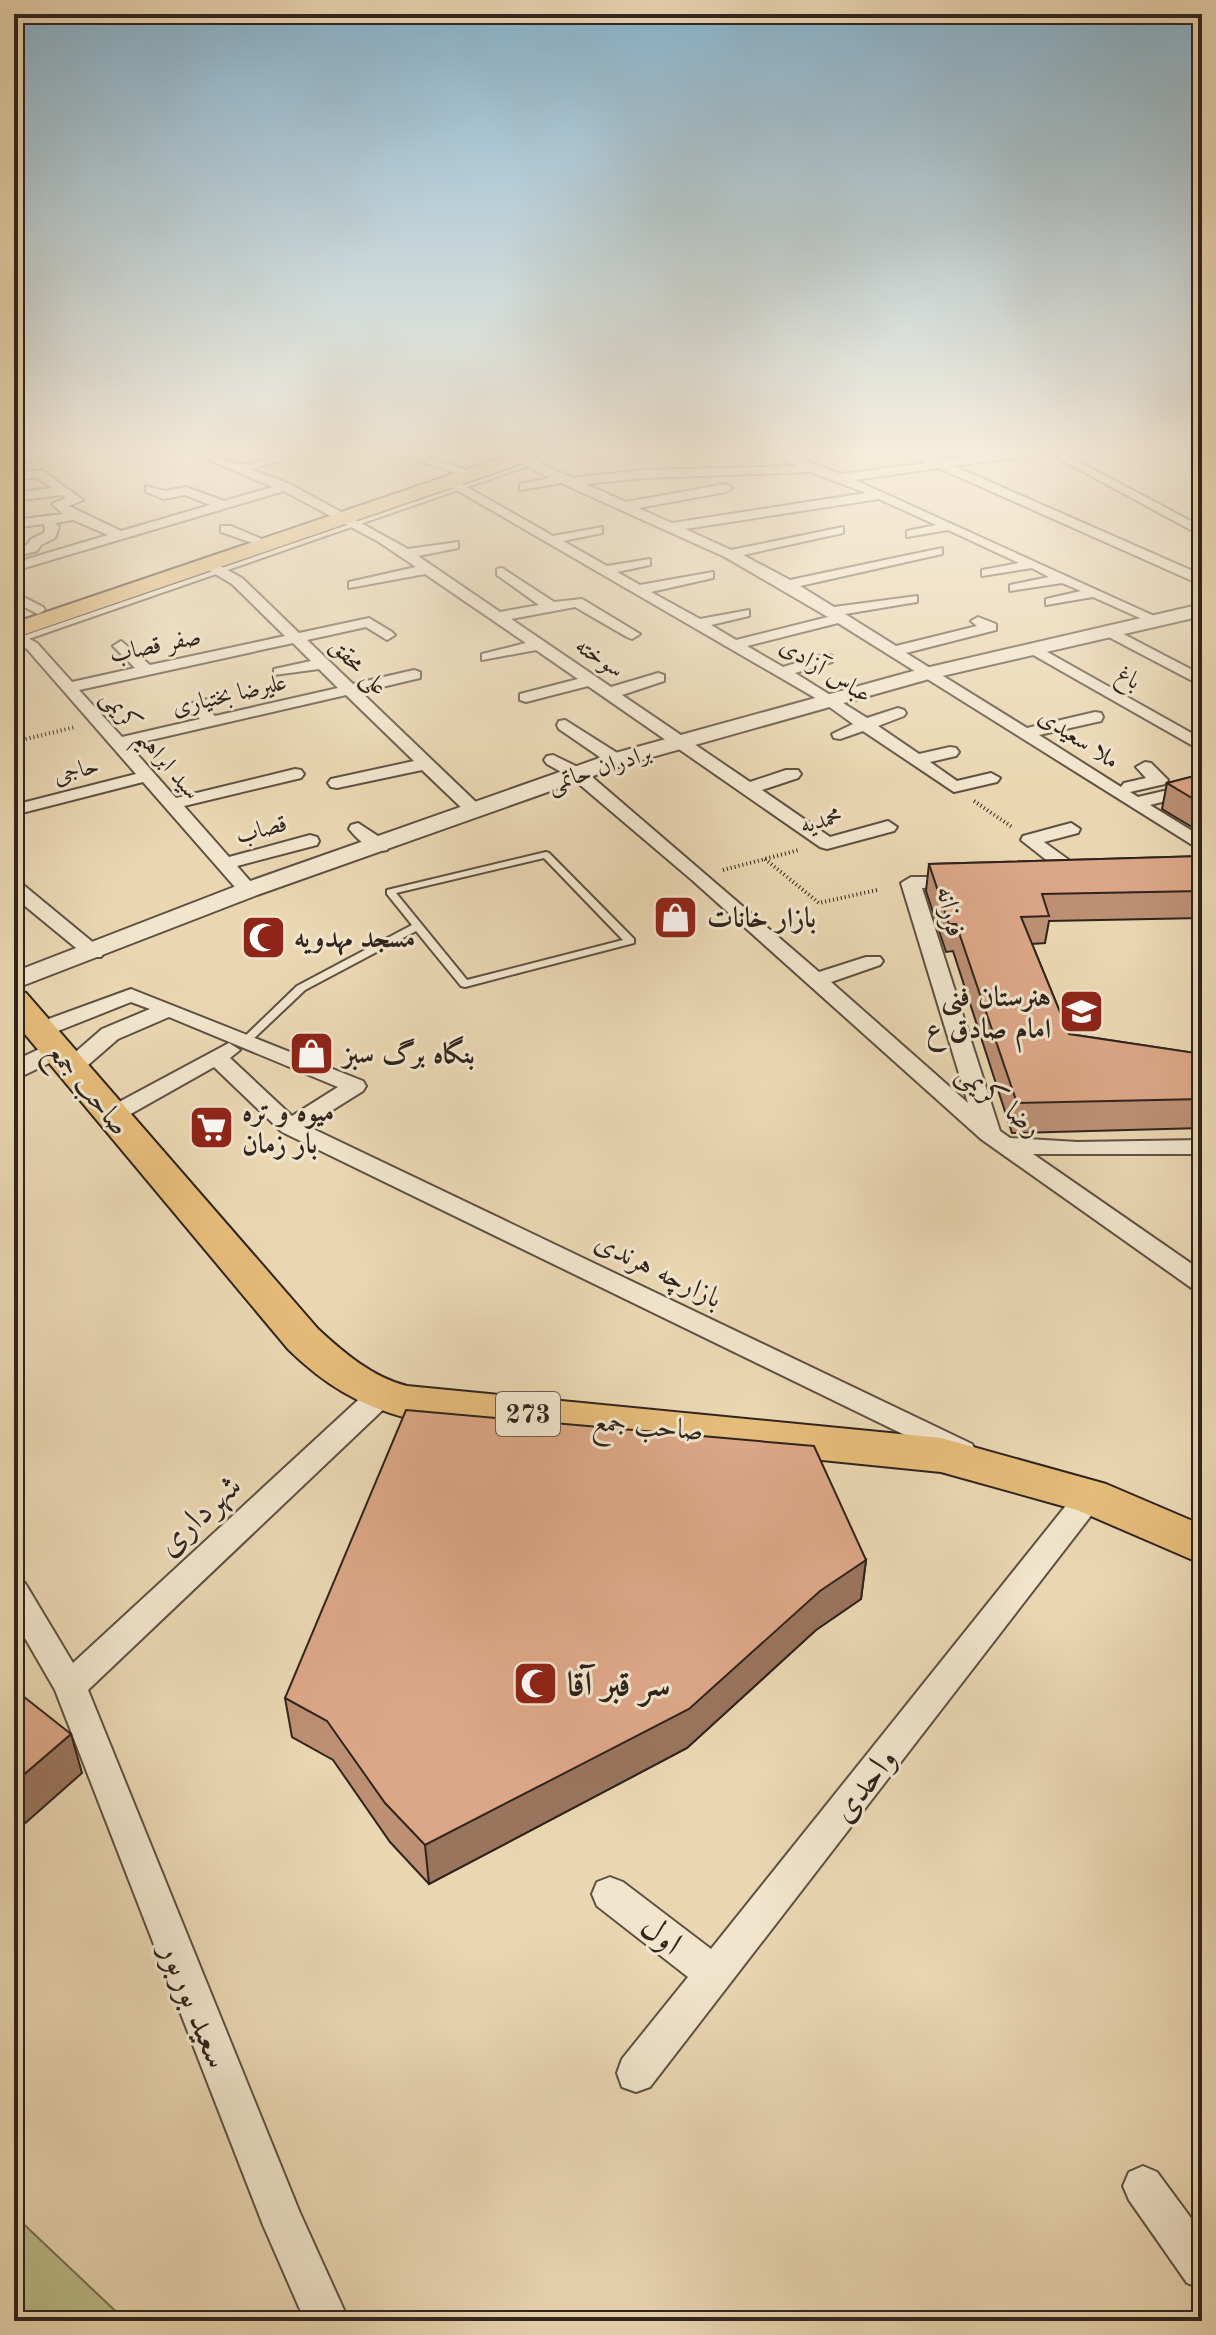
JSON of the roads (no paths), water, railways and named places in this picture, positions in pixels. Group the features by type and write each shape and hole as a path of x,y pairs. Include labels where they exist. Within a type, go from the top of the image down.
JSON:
{"main road":[{"path":"16,637 229,560"},
{"name":"صاحب جمع","path":"46,1037 303,1339 350,1380 379,1397 941,1455 1090,1496 1202,1545"}],"street":[{"path":"14,567 37,560"},
{"name":"سوخته","path":"414,560 827,843"},
{"name":"عباس آزادی","path":"586,560 830,700 954,787 991,778"},
{"name":"ملا سعیدی","path":"741,560 788,585 1202,845"},
{"path":"788,585 898,560"},
{"path":"1024,560 1156,620"},
{"path":"1156,560 1202,580"},
{"path":"605,571 645,562"},
{"path":"987,573 1033,564"},
{"name":"علی محقق","path":"214,567 237,581 474,810"},
{"path":"354,585 427,569"},
{"path":"502,572 552,607"},
{"path":"639,590 708,575"},
{"path":"1015,588 1064,578"},
{"path":"1051,602 1095,592"},
{"path":"14,596 38,610"},
{"path":"733,645 836,615 912,599"},
{"path":"498,617 577,602 632,634"},
{"name":"برادران حاتمی","path":"14,981 94,953 248,890 380,846 616,760 929,673 1202,610"},
{"path":"698,624 744,613"},
{"path":"894,651 991,627 978,621"},
{"name":"صفر قصاب","path":"69,687 369,622 387,635"},
{"path":"1108,631 1202,681"},
{"name":"سید ابراهیم کریمی","path":"16,637 32,646 248,890"},
{"path":"488,657 539,645"},
{"path":"121,646 147,671"},
{"name":"باغ","path":"1033,649 1202,746"},
{"path":"782,672 826,659"},
{"path":"280,672 322,664"},
{"name":"علیرضا بختیاری","path":"118,743 414,675"},
{"path":"610,693 658,678"},
{"path":"526,697 591,681"},
{"path":"213,722 195,707 216,702"},
{"path":"840,734 898,713"},
{"path":"1027,733 1095,717"},
{"path":"565,725 616,760"},
{"path":"916,760 950,752"},
{"name":"رضا کریمی","path":"553,760 578,774 699,876 998,1140 1202,1283"},
{"path":"337,783 424,764"},
{"path":"1115,791 1159,780 1145,767"},
{"path":"172,804 295,774"},
{"path":"748,789 792,774"},
{"name":"حاجی","path":"16,810 147,776"},
{"path":"1134,803 1202,787"},
{"name":"محمدیه","path":"827,843 888,827"},
{"path":"358,829 380,846"},
{"path":"1049,878 1087,877 1030,840 1071,829"},
{"name":"قصاب","path":"225,864 310,841"},
{"name":"فرزانه","path":"988,880 911,883 998,1140"},
{"path":"14,887 94,953"},
{"path":"816,980 873,961"},
{"path":"14,1072 46,1037 131,995 355,1086 290,1127"},
{"path":"46,1037 110,1034 169,1009"},
{"path":"112,1115 245,1041"},
{"name":"بازارچه هرندی","path":"216,1057 290,1127 1000,1469"},
{"path":"998,1140 1077,1149 1202,1147"},
{"name":"شهرداری","path":"70,1686 379,1397"},
{"name":"واحدی","path":"636,2073 1090,1496"},
{"name":"سعید بوربور","path":"14,1592 70,1686 284,2225 327,2321"},
{"name":"اول","path":"610,1894 714,1974"},
{"path":"1143,2186 1202,2268"}],"lane":[{"path":"214,567 234,560"},
{"path":"546,855 630,941 465,984 418,926 390,892 546,855"},
{"path":"245,1041 301,988 418,926"}],"place":[{"name":"بازار خانات","path":"676,917"},
{"name":"مسجد مهدویه","path":"263,937"},
{"name":"هنرستان فنی امام صادق ع","path":"1082,1012"},
{"name":"بنگاه برگ سبز","path":"312,1053"},
{"name":"میوه و تره بار زمان","path":"211,1127"},
{"name":"سر قبر آقا","path":"536,1683"}]}
